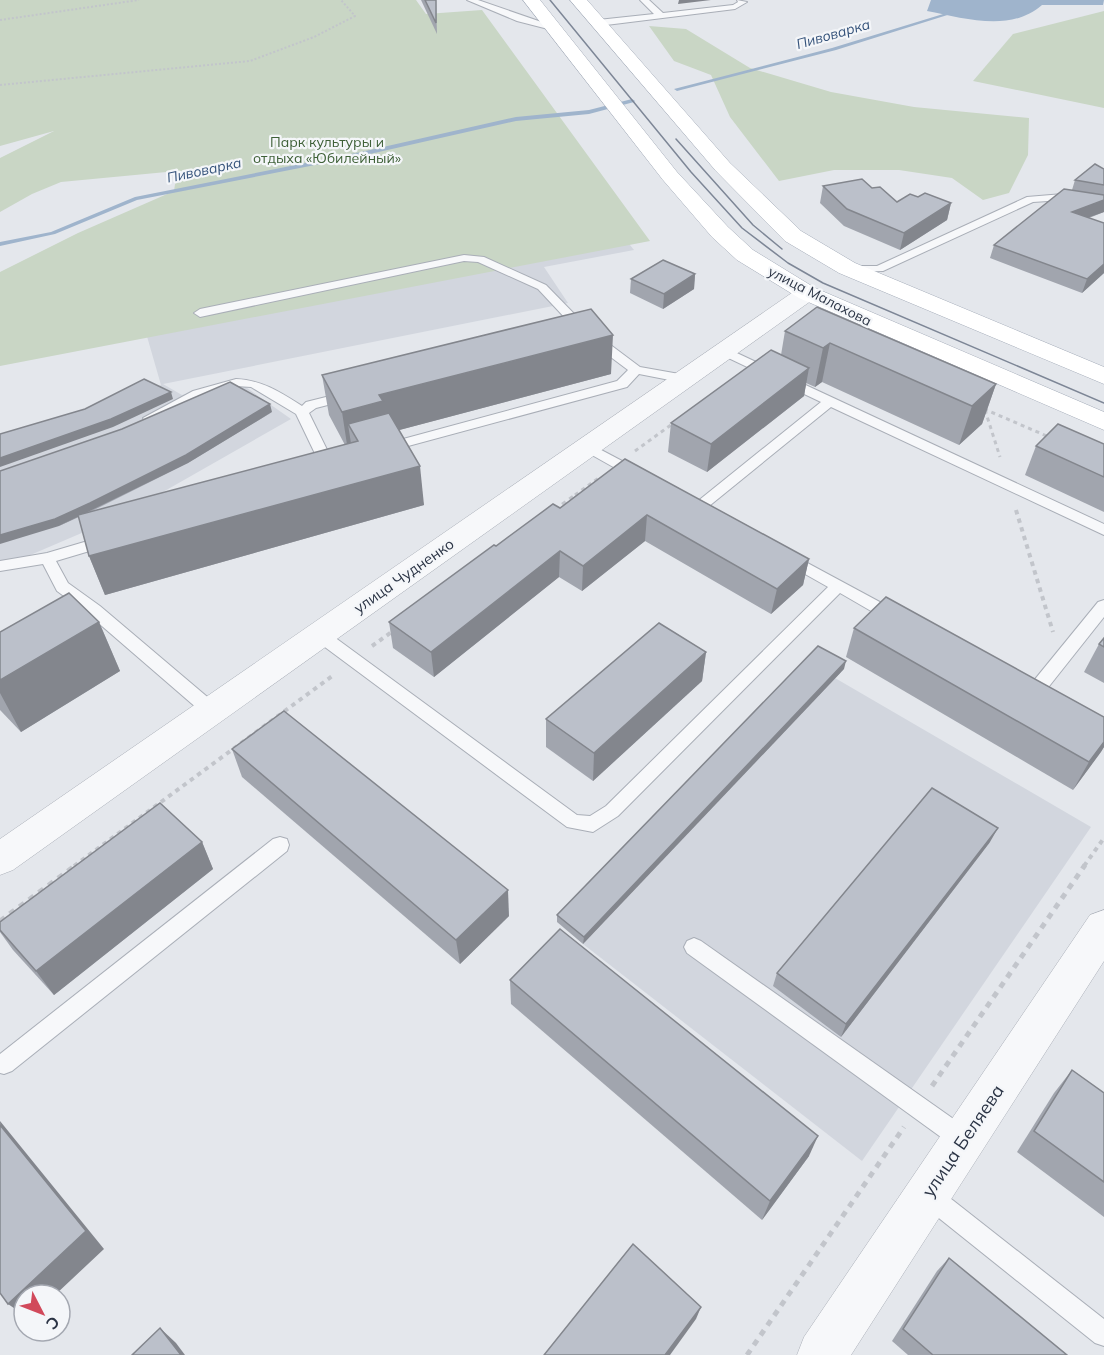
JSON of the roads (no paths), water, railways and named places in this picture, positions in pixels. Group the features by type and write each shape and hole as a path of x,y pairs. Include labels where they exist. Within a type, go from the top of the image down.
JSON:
{"main road":[{"name":"улица Малахова","path":"531,0 670,176 720,232 745,255 807,293 1104,422"},
{"path":"578,0 723,167 775,220 816,252 847,268 1104,376"}],"street":[{"name":"улица Чудненко","path":"0,860 807,293"},
{"name":"улица Беляева","path":"822,1355 1104,927"}],"lane":[{"path":"471,0 520,19 552,27"},
{"path":"644,0 660,15"},
{"path":"598,22 735,7 744,2 741,0"},
{"path":"847,268 862,271 879,270 1031,199 1063,197 1104,205"},
{"path":"200,314 464,258 480,259 542,287 578,332 636,370 685,379"},
{"path":"724,351 1104,530"},
{"path":"373,451 622,384 636,370"},
{"path":"140,423 212,389 232,383 251,383 302,412 333,462 317,480"},
{"path":"302,412 311,405 356,393"},
{"path":"698,508 830,401"},
{"path":"588,447 648,480"},
{"path":"0,566 47,558 126,535"},
{"path":"778,552 910,625"},
{"path":"47,558 62,587 94,610 212,711"},
{"path":"320,635 573,822 593,824 612,811 838,586"},
{"path":"1033,694 1104,606"},
{"path":"4,1064 280,845"},
{"path":"694,947 965,1140"},
{"path":"928,1194 1104,1334"}],"water":[{"path":"931,0 1104,0 1103,5 1042,5 1016,19 986,21 927,11"}],"waterway":[{"name":"Пивоварка","path":"677,89 834,49 955,12"},
{"name":"Пивоварка","path":"0,244 53,233 135,199 361,154 516,119 589,112 632,101"}],"tram line":[{"path":"550,0 691,172 742,228 788,263 823,283 1104,403"},
{"path":"676,139 753,225 782,249"}],"park label":[{"name":"Парк культуры и отдыха «Юбилейный»","path":"327,150"}]}
